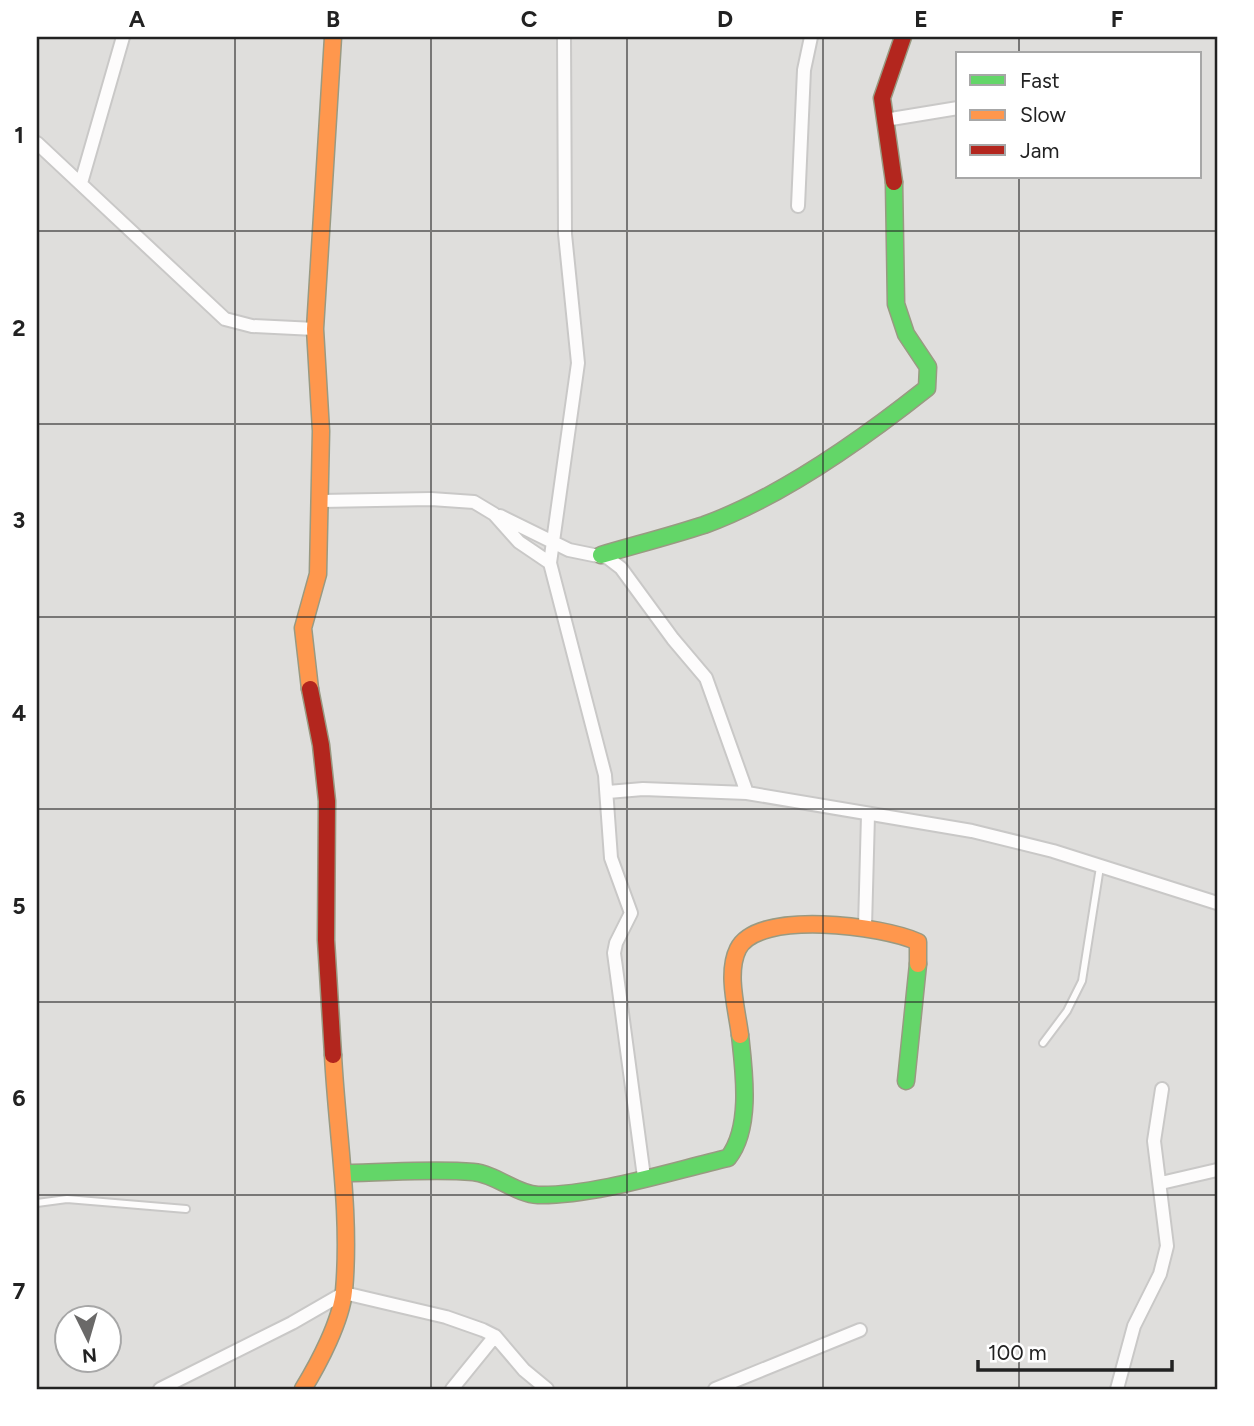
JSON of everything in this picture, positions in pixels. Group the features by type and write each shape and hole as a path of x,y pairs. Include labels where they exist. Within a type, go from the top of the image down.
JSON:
{"street":[{"path":"81,183 123,37"},
{"path":"303,1389 328,1342 344,1293 344,1173 328,999 327,801 321,745 303,648 306,610 318,574 321,501 315,329 333,37"},
{"path":"564,37 565,234 578,363 550,564 608,792 611,858 631,913 614,953 644,1177"},
{"path":"798,206 804,70 811,37"},
{"path":"321,501 462,499 483,505 495,514 552,542 584,554 601,555 706,524 784,486 874,430 927,388 928,367 906,334 896,304 894,180 883,93 903,37"},
{"path":"885,120 956,108"},
{"path":"37,144 225,319 252,327 315,329"},
{"path":"495,514 519,542 550,564"},
{"path":"601,555 621,568 673,639 706,678 747,793"},
{"path":"608,792 643,789 747,793 972,831 1054,851 1217,903"},
{"path":"865,927 868,815"},
{"path":"344,1173 485,1173 520,1191 540,1195 590,1189 720,1162 728,1158 737,1145 742,1105 741,1047 732,978 733,959 740,943 750,934 787,925 865,927 902,934 918,942 921,953 915,984 917,1012 906,1081"},
{"path":"1117,1389 1134,1326 1165,1261 1167,1245 1154,1129 1162,1088"},
{"path":"1161,1183 1217,1170"},
{"path":"160,1389 292,1323 344,1293 446,1317 495,1336 517,1363 547,1389"},
{"path":"715,1389 860,1330"},
{"path":"452,1389 495,1336"}],"lane":[{"path":"1043,1043 1067,1011 1082,981 1100,867"},
{"path":"37,1203 67,1199 186,1209"}],"shaded area":[{"path":"37,37 1217,37 1217,1389 37,1389"}],"traffic: fast":[{"path":"601,555 704,525 762,499 849,446 927,388 928,367 906,334 896,304 894,182"},
{"path":"906,1081 918,964"},
{"path":"344,1173 473,1172 538,1195 608,1187 728,1158 736,1146 743,1115 744,1082 740,1035"}],"traffic: slow":[{"path":"310,689 303,628 318,574 321,431 315,329 333,37"},
{"path":"740,1035 733,992 735,959 738,949 750,937 770,929 795,925 823,925 901,936 918,942 918,964"},
{"path":"303,1389 334,1328 344,1291 345,1202 333,1055"}],"traffic: jam":[{"path":"894,182 882,98 903,37"},
{"path":"310,689 321,745 327,801 326,940 333,1055"}]}
